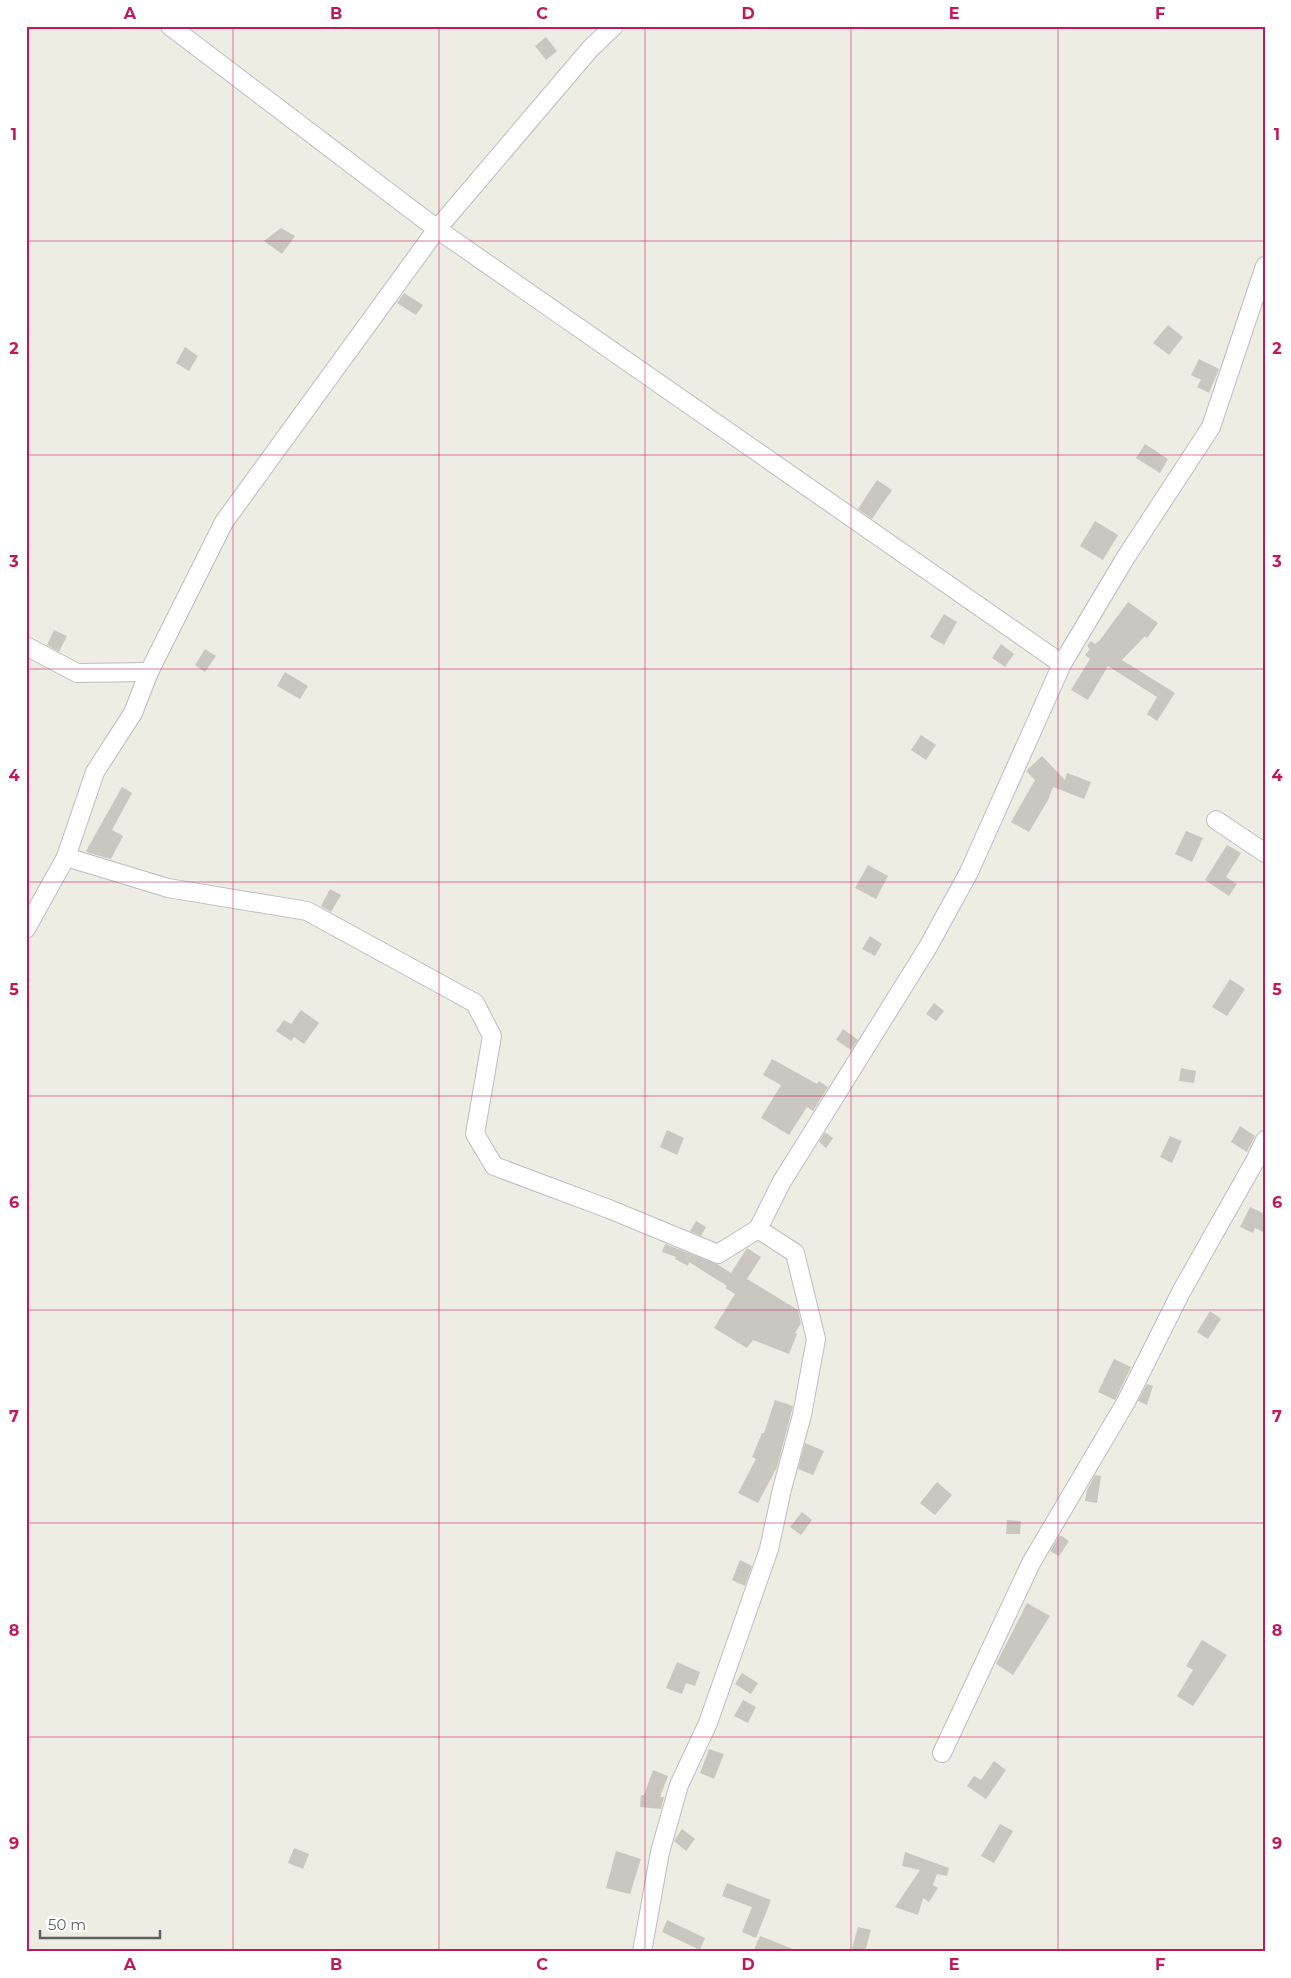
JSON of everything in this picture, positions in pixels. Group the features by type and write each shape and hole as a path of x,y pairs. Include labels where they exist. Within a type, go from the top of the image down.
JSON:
{"street":[{"path":"170,26 437,229 1062,664"},
{"path":"26,929 66,857 95,772 133,713 149,672 224,522 437,229 590,48 614,26"},
{"path":"66,857 168,888 307,911 475,1003 492,1036 475,1134 494,1166 608,1209 718,1254 758,1229 781,1183 928,947 969,872 1062,664 1126,557 1211,427 1265,266"},
{"path":"26,646 77,673 149,672"},
{"path":"1216,820 1265,853"},
{"path":"942,1753 1031,1563 1126,1402 1181,1292 1265,1140"},
{"path":"642,1952 660,1852 679,1785 708,1723 769,1549 782,1488 802,1415 816,1339 795,1253 758,1229"}],"building":[{"path":"546,37 557,51 546,60 535,46"},
{"path":"281,228 295,236 282,254 264,241"},
{"path":"404,293 423,305 416,315 397,303"},
{"path":"1168,325 1183,337 1169,355 1153,343"},
{"path":"185,347 198,356 189,371 176,363"},
{"path":"1199,359 1219,369 1209,393 1197,387 1201,380 1191,375"},
{"path":"1145,444 1168,459 1160,473 1136,458"},
{"path":"877,480 892,490 872,519 858,509"},
{"path":"1095,521 1118,535 1103,560 1080,546"},
{"path":"1128,602 1158,623 1147,638 1145,636 1122,660 1175,693 1157,721 1147,714 1157,697 1108,666 1088,700 1071,690 1090,659 1085,655 1090,649 1087,646 1091,641 1095,644 1100,640"},
{"path":"944,614 957,622 944,645 930,637"},
{"path":"54,630 67,636 59,652 47,645"},
{"path":"1001,644 1014,654 1005,667 992,658"},
{"path":"205,649 216,656 205,672 195,665"},
{"path":"285,672 308,686 300,699 277,686"},
{"path":"921,735 936,745 926,760 911,750"},
{"path":"1042,756 1065,780 1067,773 1091,782 1084,799 1053,787 1048,800 1029,832 1011,822 1035,780 1026,771"},
{"path":"122,787 132,793 112,830 123,836 111,859 89,853 86,851"},
{"path":"1186,831 1203,838 1192,862 1175,854"},
{"path":"1227,845 1241,853 1226,877 1237,884 1229,896 1205,880"},
{"path":"868,865 888,876 876,899 855,888"},
{"path":"330,889 341,895 331,912 321,906"},
{"path":"870,936 882,944 875,956 862,949"},
{"path":"1230,979 1245,989 1227,1016 1212,1007"},
{"path":"934,1003 944,1011 936,1021 926,1014"},
{"path":"301,1010 319,1023 304,1044 294,1037 291,1041 276,1031 284,1020 291,1024"},
{"path":"843,1029 858,1040 851,1050 836,1040"},
{"path":"772,1059 817,1084 819,1081 828,1087 813,1111 807,1107 789,1135 761,1118 781,1085 763,1075"},
{"path":"1181,1068 1196,1071 1194,1083 1179,1081"},
{"path":"1240,1126 1255,1136 1247,1152 1231,1142"},
{"path":"667,1130 684,1138 677,1155 660,1147"},
{"path":"825,1132 833,1138 826,1148 819,1142"},
{"path":"1170,1136 1182,1141 1172,1163 1160,1157"},
{"path":"1250,1207 1265,1214 1265,1233 1255,1228 1253,1233 1240,1227"},
{"path":"696,1221 706,1227 701,1236 690,1231"},
{"path":"665,1244 717,1264 731,1273 747,1248 761,1257 747,1279 798,1310 801,1323 795,1333 797,1334 789,1354 753,1340 747,1348 714,1328 735,1294 725,1288 727,1286 689,1262 688,1266 675,1259 676,1257 662,1252"},
{"path":"1210,1311 1221,1319 1208,1339 1197,1332"},
{"path":"1114,1359 1131,1367 1115,1400 1098,1392"},
{"path":"1147,1384 1153,1386 1147,1405 1138,1401"},
{"path":"775,1400 793,1406 777,1467 758,1503 738,1493 756,1459 752,1457 762,1433 764,1433"},
{"path":"805,1443 824,1451 813,1475 798,1469"},
{"path":"1095,1475 1101,1476 1097,1503 1085,1501 1087,1490"},
{"path":"937,1482 952,1495 935,1515 920,1503"},
{"path":"802,1512 812,1520 801,1535 790,1527"},
{"path":"1007,1520 1021,1521 1020,1534 1006,1534"},
{"path":"1060,1535 1069,1541 1059,1556 1050,1551"},
{"path":"740,1560 752,1566 745,1586 732,1580"},
{"path":"1027,1603 1050,1616 1013,1675 996,1664"},
{"path":"1202,1640 1227,1655 1193,1706 1177,1696 1193,1670 1186,1666"},
{"path":"677,1662 700,1672 695,1686 686,1683 682,1694 666,1688"},
{"path":"742,1673 758,1683 751,1694 735,1684"},
{"path":"743,1700 756,1707 748,1723 734,1716"},
{"path":"709,1749 724,1754 714,1779 700,1773"},
{"path":"994,1761 1006,1770 986,1799 967,1786 974,1776 981,1780"},
{"path":"653,1770 668,1776 660,1797 664,1797 661,1809 640,1807 641,1795 644,1795"},
{"path":"1000,1824 1013,1831 994,1863 981,1856"},
{"path":"682,1829 695,1839 686,1851 674,1841"},
{"path":"294,1848 309,1854 303,1869 288,1863"},
{"path":"616,1851 641,1859 630,1894 606,1888"},
{"path":"905,1852 949,1868 947,1876 937,1874 933,1885 938,1888 929,1902 923,1898 918,1915 895,1907 920,1870 902,1866"},
{"path":"727,1883 771,1900 756,1938 742,1932 752,1907 722,1896"},
{"path":"667,1920 705,1938 700,1950 662,1932"},
{"path":"858,1927 871,1930 865,1952 851,1952"},
{"path":"760,1936 798,1951 798,1952 753,1952"}]}
